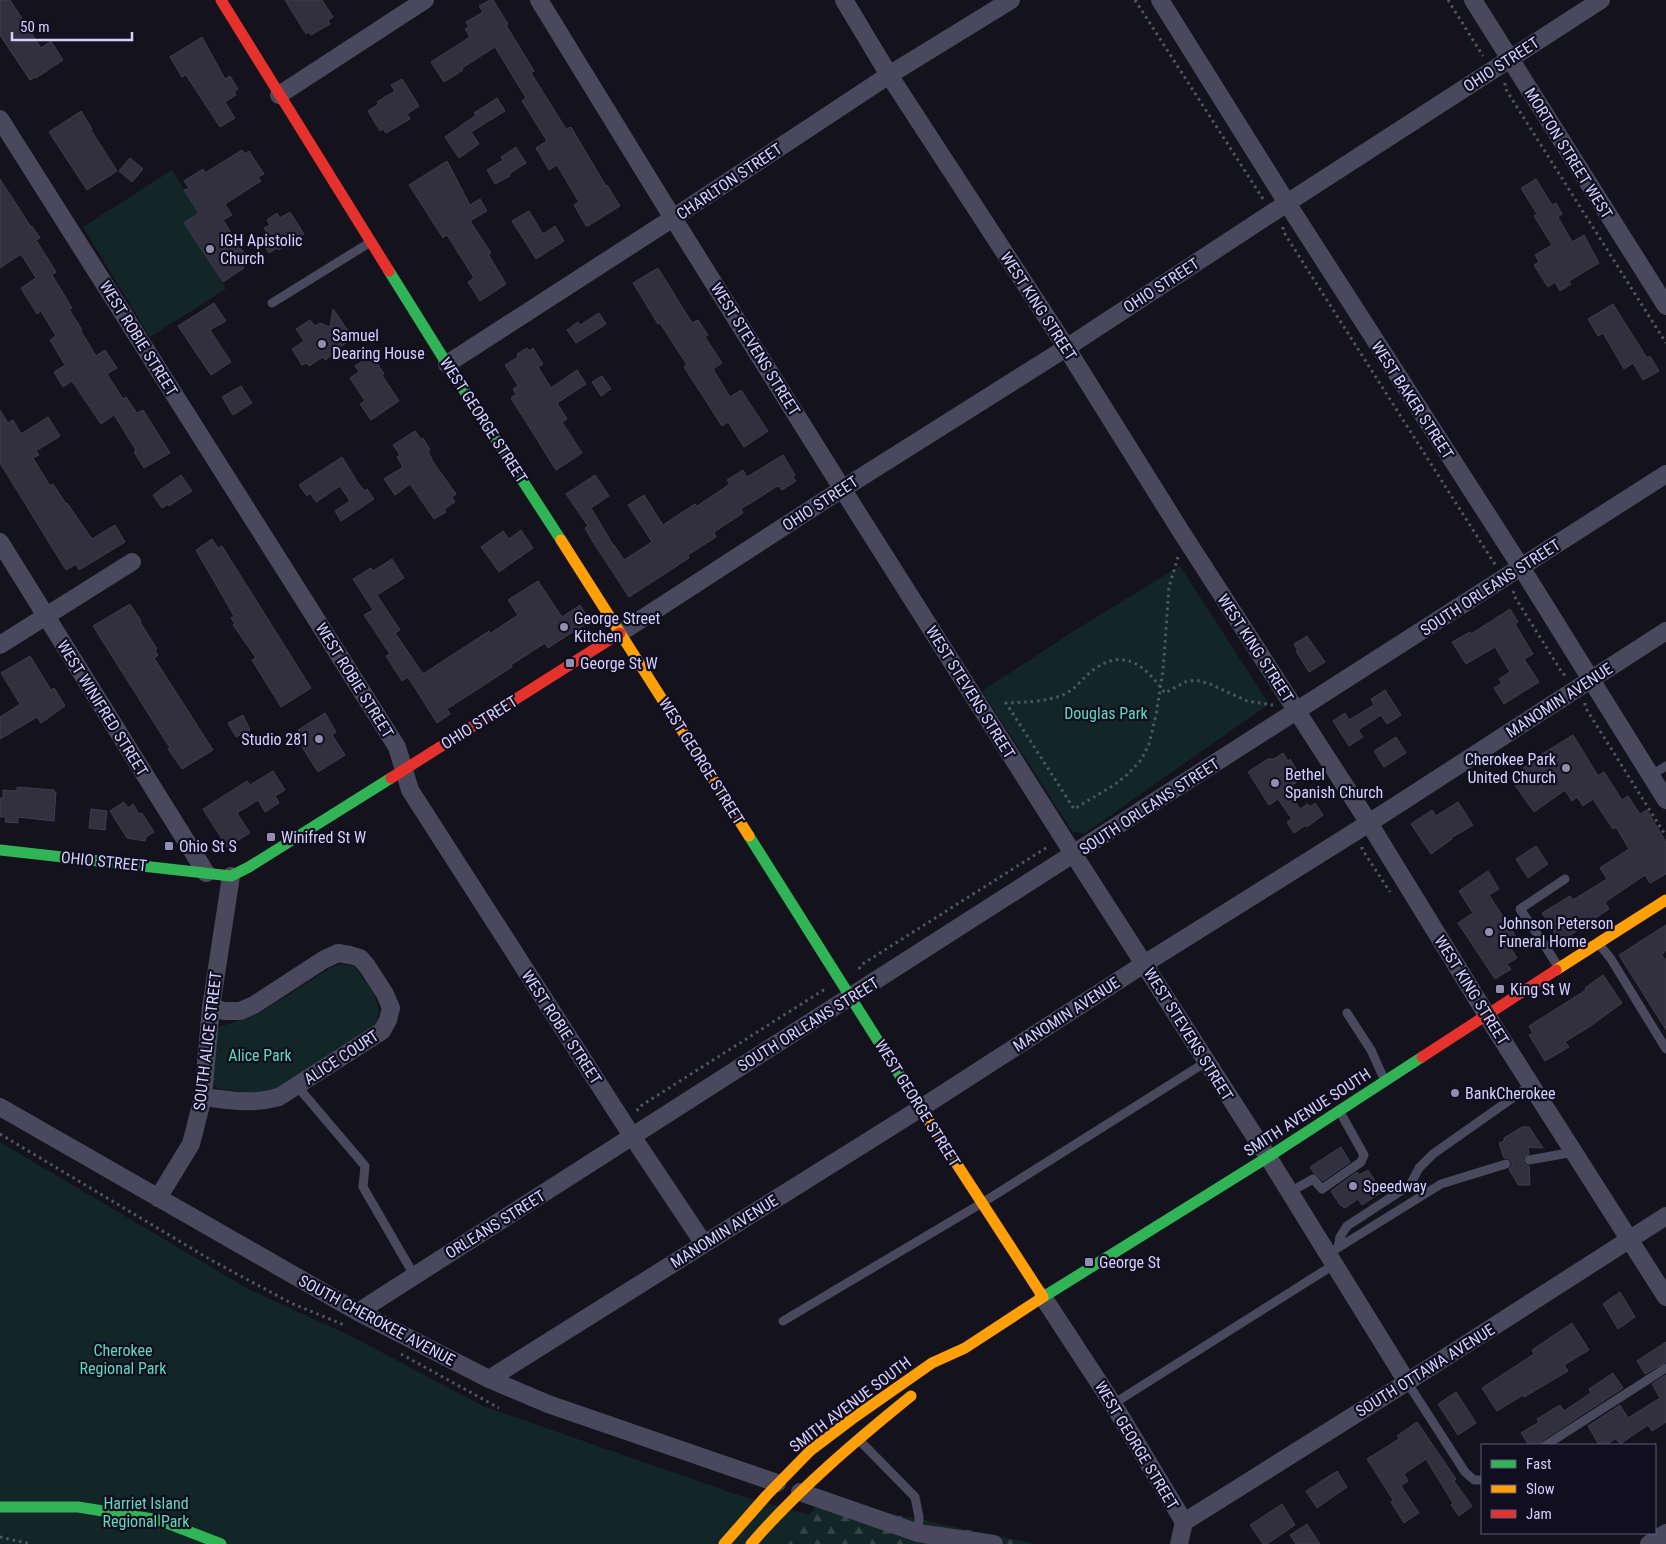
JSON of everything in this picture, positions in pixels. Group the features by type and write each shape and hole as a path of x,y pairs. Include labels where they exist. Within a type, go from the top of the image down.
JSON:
{"street":[{"name":"WEST GEORGE STREET","path":"221,0 448,364 921,1108 1113,1404 1184,1522"},
{"path":"280,95 425,0"},
{"name":"WEST STEVENS STREET","path":"539,0 673,218 1074,854 1290,1192 1334,1255 1407,1382"},
{"name":"WEST KING STREET","path":"844,0 889,75 1066,348 1180,530 1369,823 1487,1016 1666,1297"},
{"name":"CHARLTON STREET","path":"448,364 889,75 1012,0"},
{"name":"WEST BAKER STREET","path":"1160,0 1521,567 1666,800"},
{"name":"MORTON STREET WEST","path":"1473,0 1666,306"},
{"name":"OHIO STREET","path":"0,850 231,876 257,862 405,769 1066,348 1287,202 1601,0"},
{"name":"WEST ROBIE STREET","path":"0,119 397,747 410,790 632,1136 704,1244"},
{"name":"SOUTH ORLEANS STREET","path":"632,1136 1666,474"},
{"name":"WEST WINIFRED STREET","path":"0,542 206,873"},
{"path":"0,645 132,562"},
{"name":"MANOMIN AVENUE","path":"489,1379 921,1108 1144,964 1369,823 1666,631"},
{"name":"SOUTH ALICE STREET","path":"158,1198 191,1144 203,1097 211,1007 231,876"},
{"name":"SMITH AVENUE SOUTH","path":"724,1544 777,1483 811,1450 932,1363 965,1348 1043,1297 1268,1157 1666,900"},
{"name":"ALICE COURT","path":"203,1097 237,1101 263,1101 279,1097 382,1031 388,1020 391,1008 367,966 360,958 338,953 323,960 254,1005 240,1011 224,1011 211,1007"},
{"name":"SOUTH CHEROKEE AVENUE","path":"0,1108 158,1198 353,1319 548,1404 777,1483"},
{"name":"ORLEANS STREET","path":"353,1319 414,1275 632,1136"},
{"name":"SOUTH OTTAWA AVENUE","path":"1184,1522 1666,1216"},
{"name":"SMITH AVENUE SOUTH","path":"939,1374 965,1348"},
{"name":"SMITH AVENUE SOUTH","path":"751,1544 771,1519 858,1439 924,1386"},
{"path":"800,1492 918,1533 994,1544"},
{"path":"0,1508 78,1507 159,1520 221,1544"},
{"path":"1179,1544 1184,1522"},
{"path":"1648,1544 1666,1533"}],"lane":[{"path":"272,303 371,242"},
{"path":"1650,776 1666,766"},
{"path":"1559,968 1520,909 1565,879"},
{"path":"1599,943 1611,959 1666,1049"},
{"path":"1347,1013 1370,1050 1385,1081"},
{"path":"784,1321 982,1203 1206,1062"},
{"path":"1334,1255 1340,1237 1347,1226 1410,1185 1419,1168 1433,1154 1531,1085"},
{"path":"297,1086 365,1166 362,1187 414,1275"},
{"path":"1290,1192 1313,1179 1322,1189 1361,1162 1364,1155 1339,1111"},
{"path":"1529,1160 1574,1152"},
{"path":"1113,1404 1441,1184 1506,1164"},
{"path":"1548,1444 1666,1368"},
{"path":"1407,1382 1465,1472 1474,1480 1481,1480"},
{"path":"858,1439 915,1498 919,1517 918,1533"}],"path":[{"path":"1135,0 1262,199 1268,200"},
{"path":"1448,0 1483,56"},
{"path":"1505,83 1505,88 1666,342"},
{"path":"1284,226 1283,231 1383,389 1494,563 1498,564"},
{"path":"1180,530 1175,544 1179,556 1169,587 1163,671 1161,687 1156,715 1149,744 1141,760 1128,774 1114,785 1074,808 1006,703 1051,698 1069,692 1096,668 1114,659 1127,660 1140,666 1152,675 1161,687 1165,693 1185,682 1196,680 1210,684 1247,701 1276,705"},
{"path":"1514,591 1514,594 1563,674 1567,675"},
{"path":"1585,702 1585,707 1666,836"},
{"path":"859,969 1050,845 1053,846"},
{"path":"637,1111 639,1107 818,993 830,988"},
{"path":"0,1134 234,1273 292,1303 353,1319"},
{"path":"400,1354 499,1408"},
{"path":"0,1537 31,1544"}],"green space":[{"path":"172,170 199,213 185,223 226,289 150,337 83,227"},
{"name":"Douglas Park","path":"1180,566 1269,704 1084,834 1072,831 982,691 1075,630"},
{"name":"Alice Park","path":"340,964 353,966 375,997 379,1012 373,1027 275,1090 263,1094 220,1089 214,1086 210,1080 216,1031 219,1027 258,1014 332,967"},
{"name":"Cherokee Regional Park","path":"0,1142 250,1290 347,1334 483,1406 738,1495 914,1544 0,1544"},
{"path":"821,1499 1036,1544 788,1544"}],"building":[{"path":"0,0 10,0 41,48 51,41 63,60 30,80 0,35"},
{"path":"285,0 322,0 333,17 328,20 330,24 311,35 309,32 306,34"},
{"path":"493,0 508,24 506,25 534,71 531,73 566,129 571,127 620,206 588,226 586,226 574,205 579,202 557,165 549,170 536,148 547,141 522,101 526,98 495,47 444,82 431,62 470,37 465,29 469,27 466,22 483,12 479,6"},
{"path":"202,37 225,79 230,76 238,89 234,92 236,95 225,102 235,118 220,127 186,75 182,77 170,57"},
{"path":"402,79 419,106 407,114 410,119 386,133 383,129 380,131 368,111 379,104 377,102 395,91 391,85"},
{"path":"497,98 505,111 471,132 479,144 459,158 445,137 476,115 474,113"},
{"path":"81,111 117,171 87,190 49,132"},
{"path":"516,147 526,163 509,174 510,176 495,184 487,170 503,160 501,157"},
{"path":"242,150 245,154 249,151 264,174 258,177 261,181 225,204 232,215 223,220 248,259 241,263 244,268 223,282 184,223 199,213 184,190 189,188 184,181 203,169 205,173"},
{"path":"130,158 143,169 132,182 119,171"},
{"path":"447,161 470,205 480,199 487,211 470,221 491,253 488,254 506,284 480,301 468,282 474,278 447,235 443,238 409,185"},
{"path":"0,179 40,238 36,240 56,272 52,275 72,308 69,309 96,356 105,350 117,368 107,374 123,399 126,397 137,413 143,410 170,453 144,468 134,452 136,450 114,415 101,424 72,381 63,387 54,372 65,365 50,340 56,336 41,311 37,314 21,288 36,278 21,254 0,268"},
{"path":"1536,179 1552,205 1556,203 1562,214 1558,217 1572,242 1584,235 1599,263 1569,281 1571,284 1560,291 1555,282 1548,287 1534,265 1539,262 1535,255 1552,245 1534,216 1537,214 1521,188"},
{"path":"529,211 543,234 555,226 564,241 536,259 512,221"},
{"path":"290,212 304,234 278,250 277,248 269,253 259,238 267,233 264,228 270,225 267,220 277,213 280,218"},
{"path":"658,268 692,323 698,320 708,335 705,337 722,363 713,369 730,397 741,390 768,431 744,447 728,422 722,426 684,367 687,365 660,323 658,324 633,283"},
{"path":"214,303 226,321 210,330 231,362 211,375 178,326"},
{"path":"1613,304 1647,358 1650,356 1659,371 1643,380 1633,363 1624,369 1603,333 1598,336 1588,319"},
{"name":"Samuel Dearing House","path":"333,309 353,338 325,360 323,357 309,366 307,363 302,365 292,349 304,341 296,329 310,320 315,326 320,323 330,327"},
{"path":"599,313 606,324 576,343 567,330 578,322 580,325"},
{"path":"527,348 529,351 533,348 543,364 538,367 551,388 577,370 586,384 557,403 567,419 562,422 582,453 556,470 511,398 516,394 513,389 518,386 505,365 518,357 517,354"},
{"path":"372,355 399,401 371,420 360,404 365,401 350,378 359,372 355,366"},
{"path":"602,376 611,389 601,396 592,382"},
{"path":"241,386 252,403 233,415 222,397"},
{"path":"0,410 8,423 13,420 21,434 48,417 60,436 36,451 39,455 33,458 50,486 53,484 92,539 115,525 125,542 79,570 76,564 66,570 0,463"},
{"path":"415,431 421,439 423,438 430,450 428,451 433,462 456,494 452,497 455,502 444,509 446,512 434,519 410,484 395,495 384,479 403,467 397,457 400,455 393,445"},
{"path":"783,455 795,475 793,477 796,481 782,490 779,486 776,487 741,509 743,513 714,532 716,537 688,555 689,558 629,597 593,542 585,528 588,526 566,494 595,475 609,496 591,508 624,560 652,542 628,505 644,495 663,525 695,504 697,506 730,484 727,480 743,470 747,477"},
{"path":"342,457 358,483 365,491 367,489 374,499 341,521 335,511 350,501 340,486 316,502 310,493 307,496 299,485"},
{"path":"181,475 192,491 169,506 168,504 162,508 153,495"},
{"path":"521,530 533,548 499,572 481,547 503,531 509,539"},
{"path":"212,539 218,548 222,546 311,688 281,707 252,660 256,658 233,625 235,624 231,618 234,616 196,550"},
{"path":"392,559 404,578 377,595 400,630 395,633 423,674 489,631 491,633 518,615 508,600 538,581 562,617 580,605 590,621 548,648 545,643 511,665 512,667 447,709 450,714 437,723 408,677 402,681 386,656 390,654 364,615 373,610 353,579 371,568 373,571"},
{"path":"130,604 157,649 155,650 158,655 154,658 213,750 182,769 93,626"},
{"path":"1510,609 1518,622 1515,624 1533,654 1524,659 1539,682 1504,704 1494,688 1502,683 1499,679 1510,672 1495,647 1466,664 1452,642 1470,632 1471,634"},
{"path":"1307,636 1325,662 1309,672 1296,651 1298,651 1294,644"},
{"path":"30,656 51,690 54,688 65,706 41,723 37,717 0,739 0,717 20,704 1,673"},
{"path":"1385,690 1401,715 1387,724 1381,715 1358,730 1363,737 1349,746 1333,721 1345,713 1349,720 1374,705 1371,699"},
{"name":"Studio 281","path":"325,713 336,732 332,735 345,755 318,772 302,747 307,744 298,730"},
{"path":"243,715 250,730 236,737 228,723"},
{"path":"1573,735 1598,776 1604,772 1622,800 1628,796 1640,814 1647,810 1666,842 1666,874 1650,883 1645,875 1605,902 1609,909 1560,942 1542,913 1570,896 1573,900 1607,879 1600,868 1629,849 1616,827 1613,829 1593,799 1583,806 1577,797 1572,801 1565,790 1534,812 1510,778 1542,754"},
{"path":"1396,737 1406,753 1384,767 1374,751"},
{"name":"Bethel Spanish Church","path":"1283,753 1288,761 1290,759 1302,779 1287,788 1300,809 1308,804 1310,807 1315,803 1323,815 1307,827 1306,825 1294,833 1287,822 1292,819 1278,799 1269,805 1248,772 1268,759 1274,759"},
{"path":"273,771 285,790 275,796 279,803 265,812 258,800 237,813 250,833 227,847 203,809 247,781 250,785"},
{"path":"17,787 54,790 56,792 54,821 18,817 18,823 5,822 6,817 0,817 0,798 3,798 3,790 17,791"},
{"path":"124,802 128,808 133,804 139,814 142,813 154,832 146,837 145,841 127,838 110,811"},
{"path":"1458,802 1473,825 1451,838 1431,854 1411,824 1432,810 1436,816"},
{"path":"91,809 107,811 105,830 89,828"},
{"path":"1536,846 1548,864 1528,878 1516,859"},
{"name":"Johnson Peterson Funeral Home","path":"1488,871 1499,889 1489,895 1519,941 1510,947 1517,958 1507,964 1511,969 1495,979 1458,923 1473,913 1459,891"},
{"path":"1666,925 1666,950 1662,955 1666,961 1666,1030 1619,955"},
{"path":"1603,975 1622,1003 1565,1042 1569,1047 1545,1061 1529,1035 1533,1033 1529,1026 1586,990 1585,988"},
{"path":"1522,1127 1529,1127 1543,1148 1528,1147 1529,1154 1523,1158 1524,1164 1529,1166 1530,1185 1518,1185 1509,1169 1512,1166 1512,1162 1508,1158 1504,1158 1499,1143"},
{"path":"1341,1147 1350,1162 1323,1181 1310,1167"},
{"path":"1368,1170 1382,1192 1362,1205 1358,1199 1345,1208 1340,1205 1331,1191 1357,1172 1359,1175"},
{"path":"1620,1292 1635,1317 1618,1329 1603,1304"},
{"path":"1572,1323 1589,1350 1564,1365 1568,1371 1497,1411 1482,1388 1534,1354 1532,1350"},
{"path":"1666,1342 1666,1362 1645,1374 1637,1361"},
{"path":"1613,1373 1623,1388 1543,1440 1541,1444 1528,1444 1521,1433 1539,1422 1537,1419 1560,1405 1564,1411 1591,1393 1589,1389"},
{"path":"1666,1375 1666,1422 1652,1431 1648,1425 1620,1444 1616,1438 1607,1444 1598,1444 1588,1426 1620,1405 1628,1418 1660,1398 1652,1384"},
{"path":"1456,1392 1476,1423 1458,1435 1438,1404"},
{"path":"1417,1422 1472,1506 1459,1516 1426,1459 1404,1474 1408,1481 1401,1486 1419,1513 1404,1523 1391,1502 1393,1500 1367,1459 1399,1439 1397,1436"},
{"path":"1337,1471 1347,1487 1317,1508 1306,1491"},
{"path":"1282,1504 1295,1525 1267,1544 1263,1544 1250,1525"},
{"path":"1307,1524 1320,1544 1296,1544 1290,1535"}],"traffic: fast":[{"path":"389,271 561,540"},
{"path":"0,850 231,876 249,867 391,778"},
{"path":"749,836 921,1109"},
{"path":"1040,1299 1268,1157 1422,1057"},
{"path":"0,1507 78,1507 159,1520 221,1544"}],"traffic: slow":[{"path":"561,540 749,836"},
{"path":"1556,970 1666,900"},
{"path":"921,1109 1043,1297"},
{"path":"724,1544 767,1495 811,1450 932,1363 965,1348 1040,1299"},
{"path":"751,1544 788,1504 911,1396"}],"traffic: jam":[{"path":"221,0 389,271"},
{"path":"391,778 620,633"},
{"path":"1422,1057 1556,970"}],"place":[{"name":"IGH Apistolic Church","path":"210,249"},
{"name":"Samuel Dearing House","path":"322,344"},
{"name":"George Street Kitchen","path":"564,627"},
{"name":"George St W","path":"570,663"},
{"name":"Studio 281","path":"319,739"},
{"name":"Cherokee Park United Church","path":"1566,768"},
{"name":"Bethel Spanish Church","path":"1275,783"},
{"name":"Winifred St W","path":"271,837"},
{"name":"Ohio St S","path":"169,846"},
{"name":"Johnson Peterson Funeral Home","path":"1489,932"},
{"name":"King St W","path":"1500,989"},
{"name":"BankCherokee","path":"1455,1093"},
{"name":"Speedway","path":"1353,1186"},
{"name":"George St","path":"1089,1262"}],"park label":[{"name":"Harriet Island Regional Park","path":"146,1512"}]}
